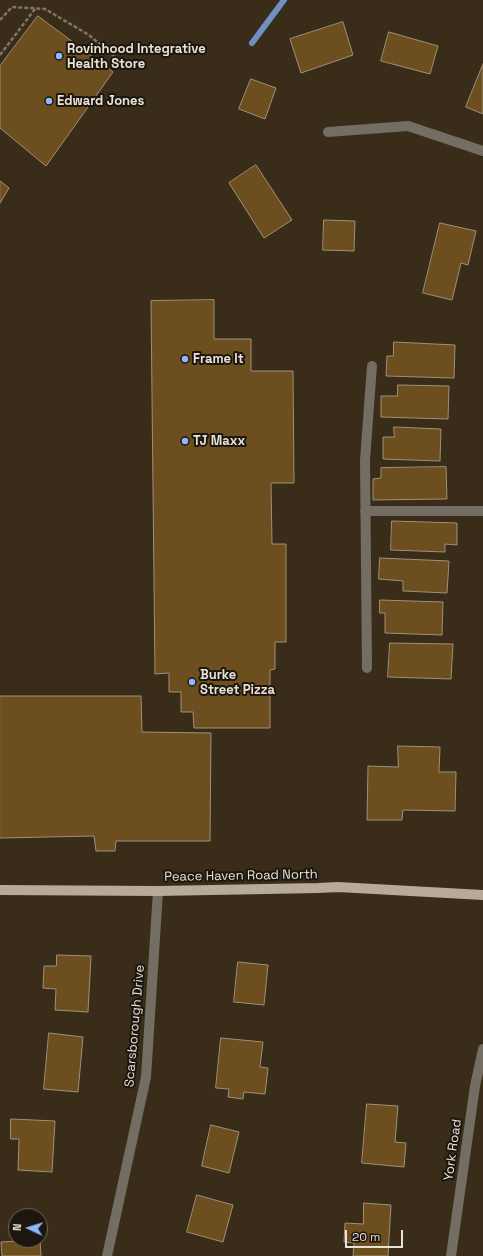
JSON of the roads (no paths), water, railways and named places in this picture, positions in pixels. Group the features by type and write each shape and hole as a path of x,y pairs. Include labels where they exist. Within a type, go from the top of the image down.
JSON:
{"main road":[{"name":"Peace Haven Road North","path":"0,890 158,891 338,887 483,895"}],"street":[{"path":"328,132 408,126 483,151"},
{"path":"367,668 365,460 372,366"},
{"path":"365,511 483,511"},
{"name":"Scarsborough Drive","path":"107,1256 146,1077 158,891"},
{"name":"York Road","path":"451,1256 475,1086 483,1049"}],"waterway":[{"path":"252,43 284,0"}],"place":[{"name":"Rovinhood Integrative Health Store","path":"59,56"},
{"name":"Edward Jones","path":"49,101"},
{"name":"Frame It","path":"185,359"},
{"name":"TJ Maxx","path":"185,441"},
{"name":"Burke Street Pizza","path":"192,682"}]}
